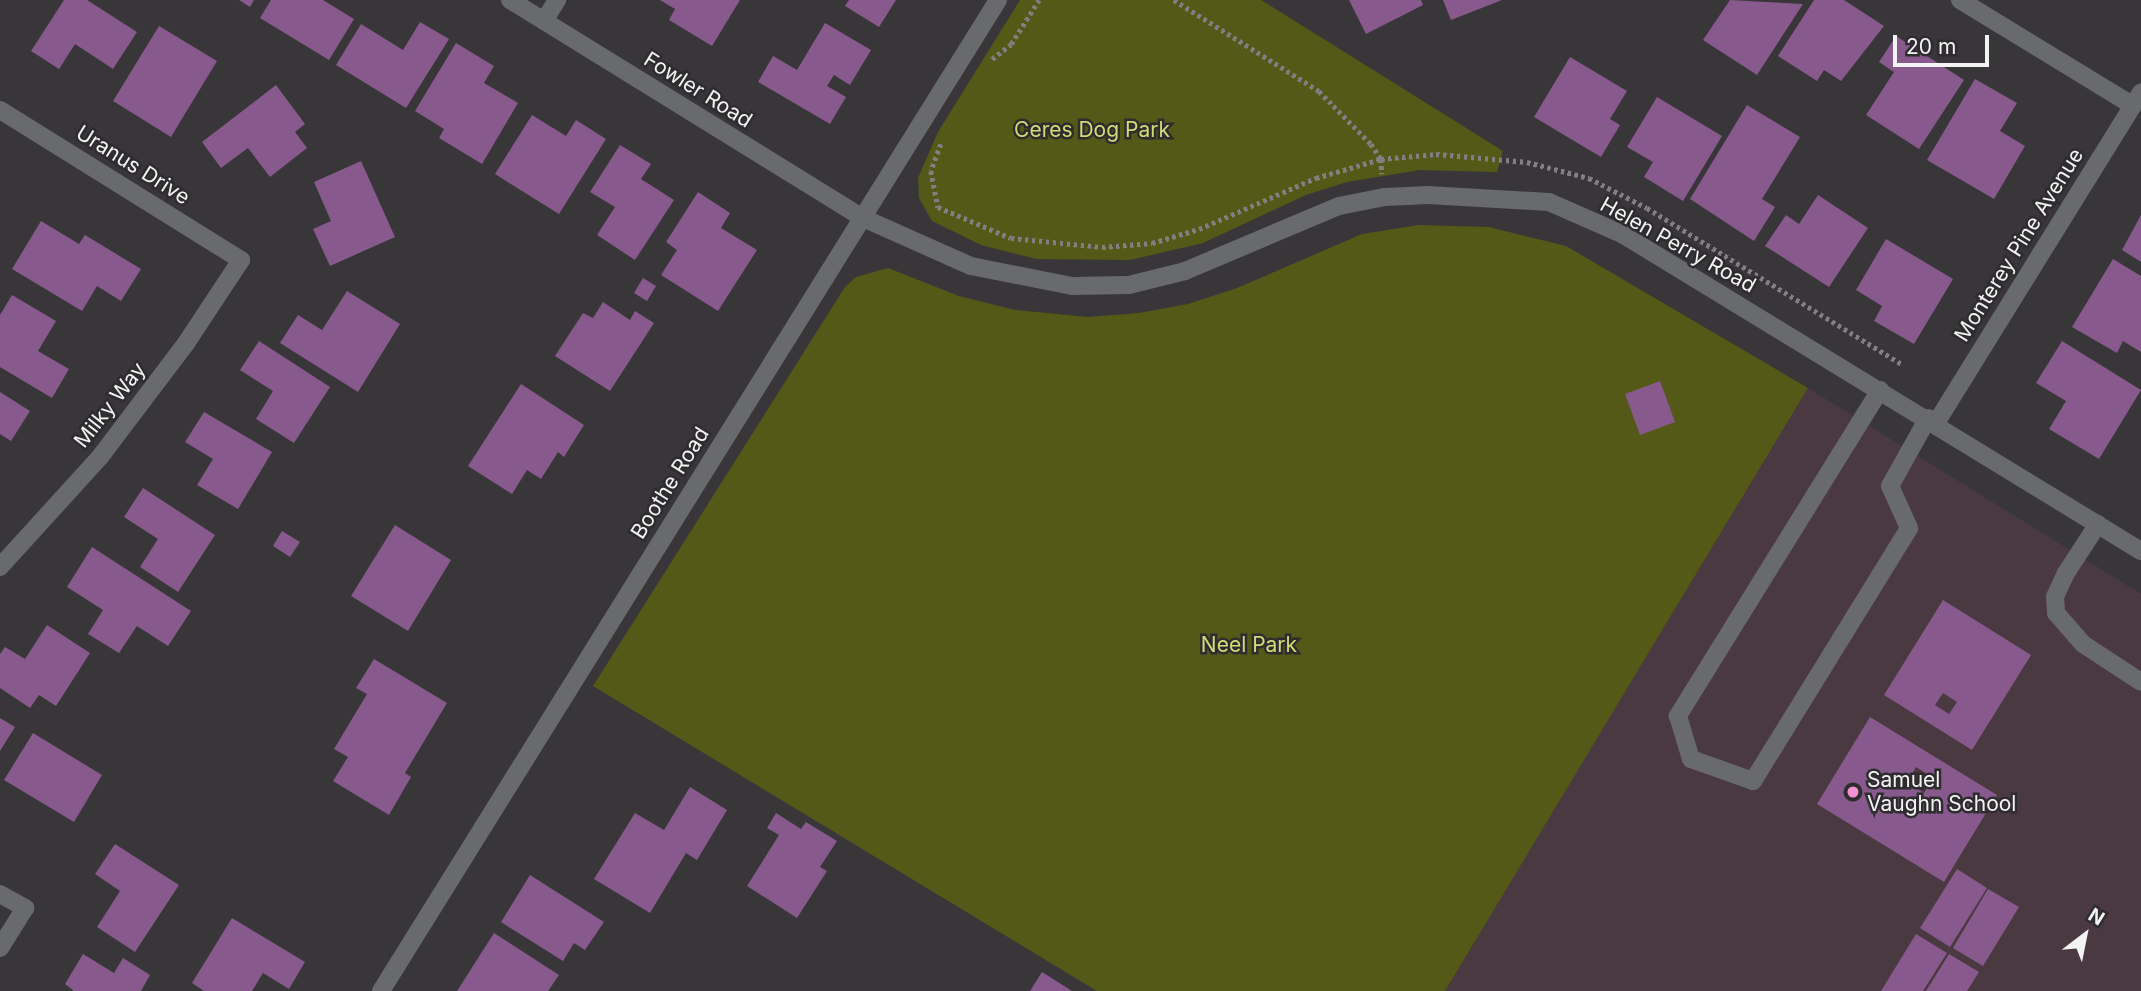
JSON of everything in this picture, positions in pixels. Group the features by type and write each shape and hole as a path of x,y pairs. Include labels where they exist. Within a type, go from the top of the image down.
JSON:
{"street":[{"name":"Fowler Road","path":"510,0 863,218"},
{"path":"544,21 557,0"},
{"name":"Boothe Road","path":"381,991 998,0"},
{"path":"1960,0 2137,99"},
{"name":"Monterey Pine Avenue","path":"1880,390 1678,716 1691,759 1753,781 1909,527 1890,486 2137,99"},
{"name":"Uranus Drive","path":"0,110 241,260"},
{"name":"Helen Perry Road","path":"863,218 971,266 1072,286 1129,285 1185,271 1339,206 1428,195 1549,202 1622,234 1932,420 2141,551"},
{"name":"Milky Way","path":"0,566 100,457 241,260"},
{"path":"2098,524 2066,573 2054,597 2056,613 2083,644 2141,682"},
{"path":"0,894 24,908 0,948"}],"path":[{"path":"985,69 1011,44 1039,0"},
{"path":"1174,0 1319,91 1381,159 1382,175"},
{"path":"942,139 931,171 939,207 1011,238 1102,247 1152,243 1199,229 1316,178 1381,159"}],"shaded area":[{"name":"Samuel Vaughn School","path":"1808,388 2141,594 2141,991 1445,991"}],"green space":[{"name":"Ceres Dog Park","path":"1020,0 1261,0 1503,151 1497,172 1420,170 1347,182 1306,195 1203,243 1130,260 1036,259 981,245 932,221 919,198 918,178 938,132"},
{"name":"Neel Park","path":"1419,225 1489,227 1566,246 1808,388 1445,991 1097,991 593,686 845,287 856,277 888,268 959,296 1015,310 1088,317 1139,313 1188,304 1237,288 1362,234"}],"building":[{"path":"64,0 87,0 137,32 113,69 75,44 59,69 31,51"},
{"path":"239,0 254,0 250,7"},
{"path":"271,0 323,0 354,19 329,60 260,18"},
{"path":"660,0 740,0 712,46 669,20 675,9"},
{"path":"849,0 896,0 879,27 845,6"},
{"path":"1349,0 1421,0 1423,5 1366,34"},
{"path":"1443,0 1502,0 1451,20"},
{"path":"1730,0 1803,4 1757,75 1703,40"},
{"path":"1814,0 1844,0 1884,26 1841,81 1824,70 1817,81 1778,56"},
{"path":"420,22 449,39 406,108 336,65 361,24 403,50"},
{"path":"825,23 871,50 850,85 834,75 827,86 846,97 830,124 758,82 773,56 797,70"},
{"path":"159,26 217,61 171,137 113,101"},
{"path":"1896,36 1964,80 1919,149 1866,115 1894,72 1879,62"},
{"path":"456,43 494,66 484,83 518,103 482,164 439,138 444,129 415,111"},
{"path":"1570,57 1627,91 1610,119 1620,125 1601,157 1534,117"},
{"path":"1975,79 2017,103 2000,131 2025,146 1994,199 1927,160"},
{"path":"276,85 305,124 295,132 307,148 270,177 248,148 221,168 202,142"},
{"path":"1657,97 1722,136 1683,201 1644,177 1653,162 1627,147"},
{"path":"1747,105 1800,137 1762,199 1775,207 1754,241 1690,199"},
{"path":"532,115 566,136 576,120 606,139 559,214 495,174"},
{"path":"620,145 651,164 641,179 674,200 635,260 597,235 615,207 590,192"},
{"path":"361,161 395,237 330,266 313,229 331,221 314,182"},
{"path":"698,192 730,213 721,228 757,250 718,311 661,275 677,250 666,242"},
{"path":"1818,195 1868,228 1829,287 1765,246 1786,215 1799,224"},
{"path":"2141,215 2141,262 2122,250"},
{"path":"41,221 79,244 85,235 141,269 121,301 97,286 82,311 12,269"},
{"path":"1886,239 1953,279 1914,344 1874,321 1882,306 1856,290"},
{"path":"2113,259 2141,276 2141,352 2123,341 2117,353 2072,327"},
{"path":"643,278 656,286 647,301 634,293"},
{"path":"347,291 400,324 358,392 280,343 298,315 322,330"},
{"path":"12,295 56,321 38,351 69,369 52,398 0,367 0,315"},
{"path":"603,302 630,320 635,311 654,323 610,391 555,356 583,313 593,318"},
{"path":"259,341 330,387 294,443 256,419 273,391 240,370"},
{"path":"2062,341 2141,390 2099,459 2049,429 2066,401 2036,383"},
{"path":"1660,381 1675,422 1640,435 1625,394"},
{"path":"521,384 584,425 564,457 558,452 541,479 527,470 512,494 468,466"},
{"path":"0,392 30,411 11,441 0,434"},
{"path":"204,412 272,452 238,509 197,485 213,459 185,442"},
{"path":"143,488 215,535 178,592 140,567 158,539 124,517"},
{"path":"395,525 451,560 408,631 351,596"},
{"path":"282,531 300,542 290,557 273,546"},
{"path":"92,547 191,611 168,646 137,626 119,653 88,634 103,610 67,587"},
{"path":"1943,600 2031,655 1972,750 1884,695","holes":["1943,693 1957,702 1949,714 1935,705"]},
{"path":"47,625 90,653 56,706 39,695 30,708 0,688 0,654 5,647 25,659"},
{"path":"374,659 447,703 405,773 411,777 389,815 333,781 348,757 334,749 367,694 356,688"},
{"path":"1870,717 1997,795 1944,882 1817,804","holes":["1916,767 1933,778 1924,793 1907,782"]},
{"path":"0,718 15,727 0,751"},
{"path":"33,733 102,775 74,822 4,780"},
{"path":"690,787 727,810 697,860 686,853 650,913 594,879 635,813 664,830"},
{"path":"776,813 801,829 806,822 837,841 820,867 827,871 797,918 747,886 779,835 767,828"},
{"path":"115,844 179,885 135,952 97,927 120,891 95,874"},
{"path":"1957,869 1987,888 1950,947 1920,928"},
{"path":"530,875 604,922 585,950 574,943 563,961 501,922"},
{"path":"1988,889 2019,907 1983,966 1953,948"},
{"path":"232,918 305,962 289,989 263,973 252,991 204,991 192,983"},
{"path":"494,933 559,975 548,991 457,991"},
{"path":"1916,934 1947,953 1923,991 1881,991"},
{"path":"83,954 114,973 123,958 150,975 141,991 74,991 65,984"},
{"path":"1949,954 1979,972 1967,991 1926,991"},
{"path":"1042,972 1072,991 1030,991"}],"place":[{"name":"Samuel Vaughn School","path":"1853,792"}]}
